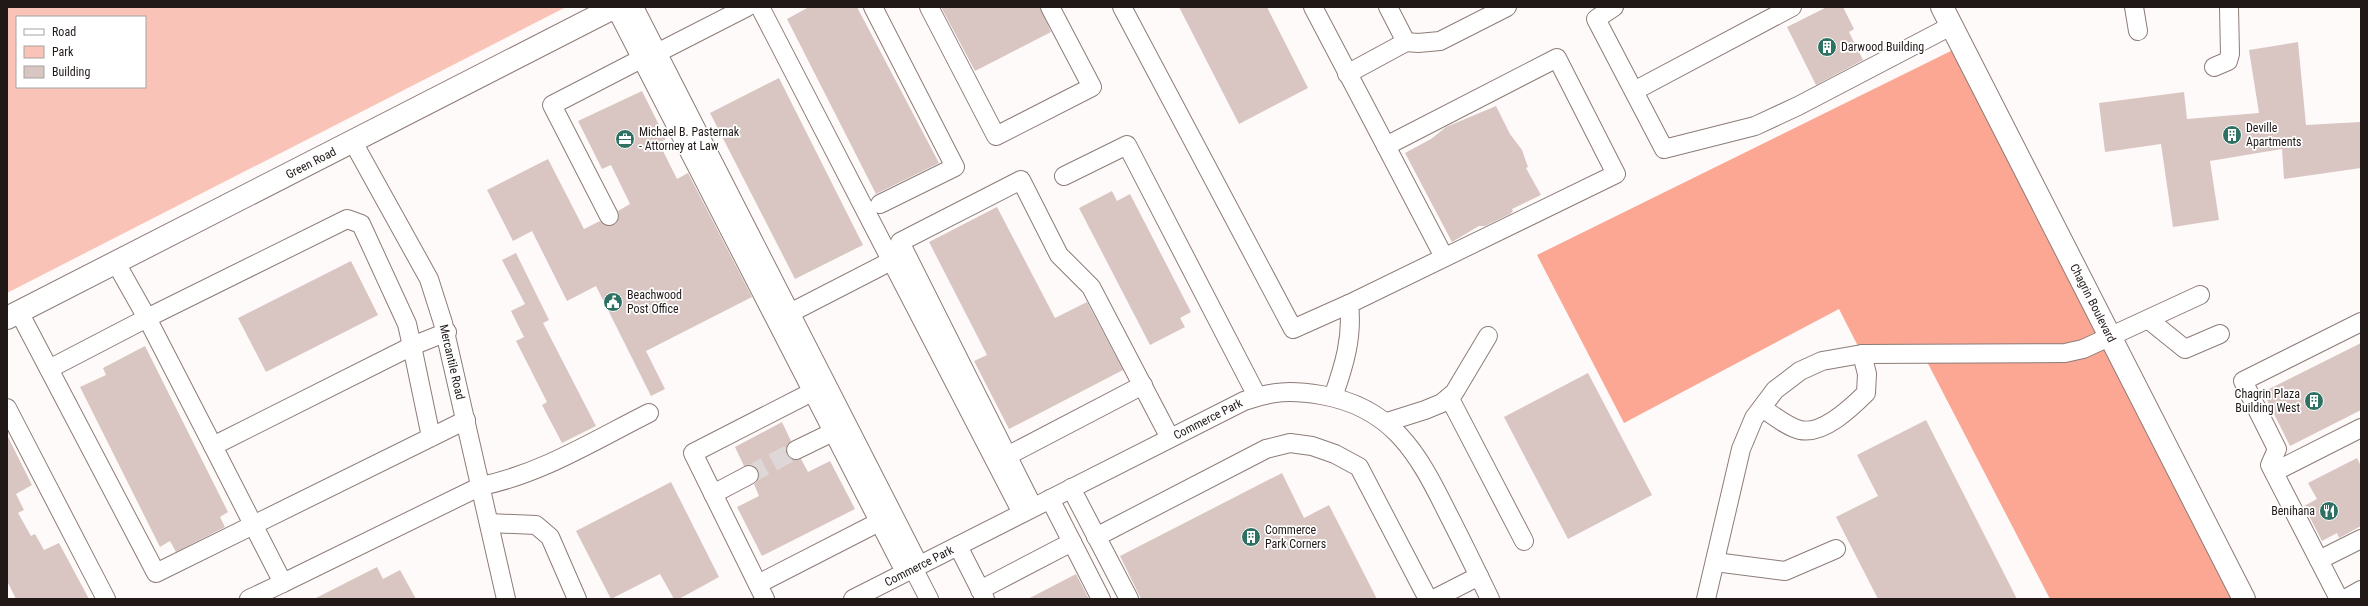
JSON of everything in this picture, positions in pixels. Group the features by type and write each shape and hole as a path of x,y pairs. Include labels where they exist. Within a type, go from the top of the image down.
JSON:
{"main road":[{"name":"Green Road","path":"13,315 615,7"},
{"name":"Chagrin Boulevard","path":"1942,7 2244,599"}],"street":[{"path":"615,7 649,56 790,313 913,569 929,599"},
{"path":"634,7 649,56 812,392 879,522 913,569"},
{"path":"609,216 552,105 747,7"},
{"path":"760,7 891,261 1028,510"},
{"path":"873,7 955,167 880,204"},
{"path":"928,7 996,136 1092,87 1050,7"},
{"path":"1122,7 1292,329 1348,304 1616,174 1557,58 1386,146"},
{"path":"1313,7 1444,257"},
{"path":"1388,7 1406,42"},
{"path":"1347,74 1406,42 1418,44 1440,41 1507,7"},
{"path":"1614,7 1596,19 1664,149 1755,126 1904,52 1951,26"},
{"path":"1634,91 1792,7"},
{"path":"2134,7 2138,31"},
{"path":"2214,67 2228,61 2230,54 2229,7"},
{"name":"Mercantile Road","path":"353,142 429,279 446,332 506,595"},
{"path":"1064,176 1127,145 1257,396"},
{"path":"1028,510 1007,456 900,242 1021,180 1059,255 1091,287 1170,438"},
{"path":"49,369 147,318 347,219 361,224 407,324 431,437"},
{"path":"790,313 891,261"},
{"path":"116,263 147,318 256,525 283,582"},
{"path":"1706,599 1741,449 1754,418 1775,390 1800,371 1822,361 1862,354 2065,353 2083,349 2149,320 2200,295"},
{"path":"1333,397 1349,345 1351,324 1348,304"},
{"path":"13,315 49,369 156,573 256,525 466,420"},
{"path":"2149,320 2185,349 2220,334"},
{"path":"2339,599 2270,465 2277,449 2243,381 2361,322"},
{"path":"214,446 412,346 446,332"},
{"path":"1387,422 1424,410 1454,393 1488,336"},
{"path":"1762,408 1800,430 1818,428 1847,412 1866,393 1867,374 1862,354"},
{"path":"1007,456 1143,385"},
{"name":"Commerce Park","path":"853,599 1170,438 1257,396 1268,392 1297,391 1333,397 1365,408 1387,422 1410,445 1426,469 1490,599"},
{"path":"812,392 693,453 762,591 879,522"},
{"path":"1449,397 1524,541"},
{"path":"7,408 106,599"},
{"path":"249,599 481,486 510,481 541,467 649,412"},
{"path":"2274,472 2361,428"},
{"path":"796,450 833,432"},
{"path":"1096,537 1266,449 1290,443 1312,446 1335,454 1359,467 1428,599"},
{"path":"713,494 749,476"},
{"path":"1071,488 1129,599"},
{"path":"1050,499 1101,599"},
{"path":"489,523 536,525 550,537 577,599"},
{"path":"2319,560 2361,539"},
{"path":"958,546 982,594 1072,542"},
{"path":"1715,562 1785,571 1836,549"},
{"path":"1434,599 1479,576"},
{"path":"2344,599 2361,590"}],"green space":[{"path":"7,7 566,7 7,293"}],"shaded area":[{"path":"1961,46 2244,599 2050,599 1923,354 1862,354 1839,309 1624,423 1537,255"}],"building":[{"path":"809,7 857,7 939,163 876,194 787,19"},
{"path":"941,7 1040,7 1051,32 975,71"},
{"path":"1179,7 1267,7 1308,88 1239,124"},
{"name":"Darwood Building","path":"1827,7 1843,7 1854,29 1849,32 1863,60 1816,85 1787,27"},
{"name":"Deville Apartments","path":"2298,42 2306,125 2361,122 2361,168 2284,179 2282,149 2210,161 2219,220 2173,227 2161,144 2105,152 2099,103 2184,92 2187,119 2259,113 2249,50"},
{"path":"779,78 863,245 795,279 710,113"},
{"path":"642,91 666,139 659,143 677,179 688,173 752,297 646,351 665,389 651,396 596,286 567,301 532,231 513,241 487,190 548,159 584,229 600,221 608,226 614,225 619,217 618,211 630,204 611,165 602,169 578,121"},
{"path":"1496,106 1510,134 1522,150 1528,167 1526,168 1541,195 1512,209 1513,211 1510,214 1485,226 1479,226 1452,242 1405,153 1431,139 1446,127"},
{"path":"1112,191 1117,201 1130,194 1191,312 1180,318 1185,327 1150,345 1079,208"},
{"path":"997,207 1055,318 1087,302 1123,370 1009,429 974,361 987,355 929,242"},
{"path":"516,253 549,320 543,323 596,426 562,443 542,405 547,402 516,341 524,337 511,311 525,304 502,260"},
{"path":"351,261 378,315 266,372 238,318"},
{"name":"Chagrin Plaza Building West","path":"2361,343 2361,410 2290,446 2263,392"},
{"path":"145,346 228,512 220,517 225,527 176,552 170,541 160,547 80,387 106,375 103,368"},
{"path":"1588,373 1652,495 1568,539 1504,417"},
{"path":"1926,420 2017,599 1878,599 1836,517 1878,496 1857,455"},
{"path":"782,422 791,441 786,449 787,455 795,460 801,459 808,472 830,461 855,509 762,556 737,507 759,496 754,484 758,480 758,470 754,466 744,466 735,447"},
{"path":"7,435 32,485 16,494 24,510 18,513 31,536 35,534 44,550 59,543 89,599 16,599 7,581"},
{"path":"2357,458 2361,466 2361,526 2339,538 2337,533 2322,541 2304,506 2317,499 2308,483"},
{"name":"Commerce Park Corners","path":"1282,473 1304,518 1329,505 1377,599 1141,599 1120,556"},
{"path":"671,482 719,577 679,599 674,599 660,574 611,599 576,531"},
{"path":"377,567 383,579 400,570 416,599 314,599"},
{"path":"1076,574 1089,599 1028,599"}],"tunnel":[{"path":"749,475 796,450"}],"place":[{"name":"Darwood Building","path":"1827,47"},
{"name":"Deville Apartments","path":"2232,135"},
{"name":"Michael B. Pasternak - Attorney at Law","path":"625,139"},
{"name":"Beachwood Post Office","path":"613,302"},
{"name":"Chagrin Plaza Building West","path":"2314,401"},
{"name":"Benihana","path":"2329,511"},
{"name":"Commerce Park Corners","path":"1251,537"}]}
